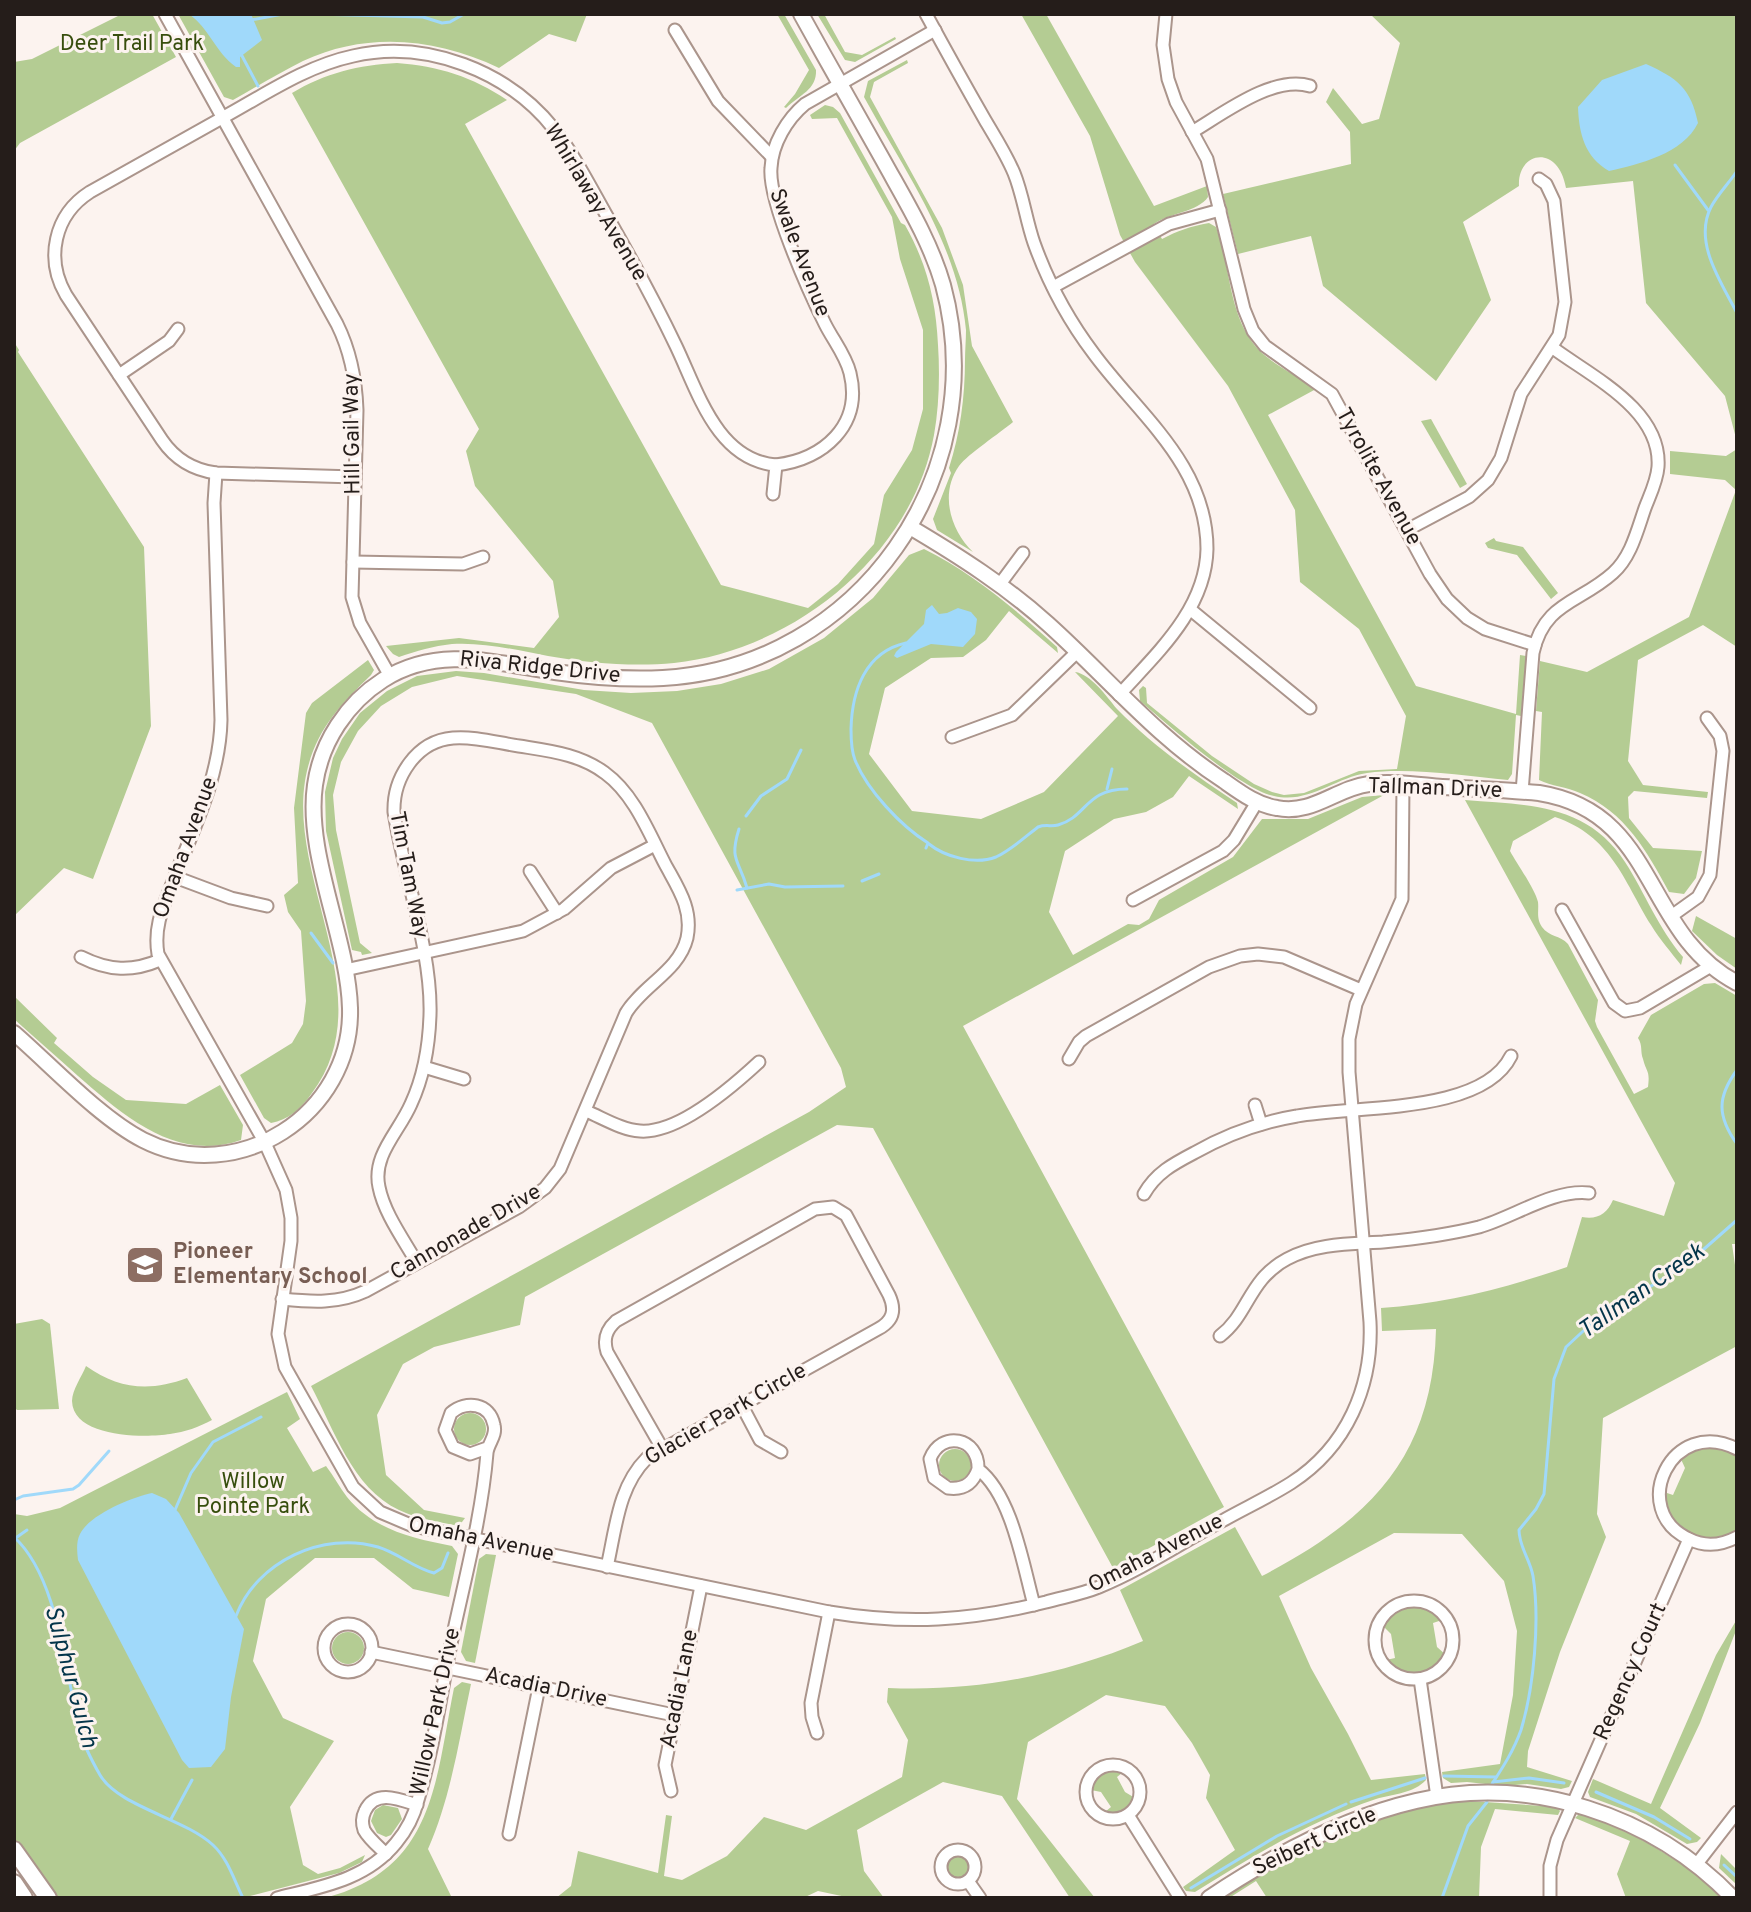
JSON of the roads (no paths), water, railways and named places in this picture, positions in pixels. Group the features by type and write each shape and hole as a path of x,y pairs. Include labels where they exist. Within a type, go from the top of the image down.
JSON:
{"main road":[{"path":"14,1850 48,1898"},
{"path":"14,1883 24,1898"}],"street":[{"name":"Hill Gail Way","path":"165,14 343,335 357,398 354,608 390,676"},
{"name":"Riva Ridge Drive","path":"14,1033 119,1125 154,1145 200,1155 234,1153 265,1143 305,1117 324,1095 338,1071 350,1027 350,997 316,832 314,788 321,760 337,727 359,700 390,676 422,663 457,658 630,678 676,677 729,667 791,641 836,612 873,578 910,527 931,485 948,427 954,377 950,321 941,278 922,232 801,14"},
{"path":"926,14 1013,170 1035,244 1053,287 1092,352 1166,438 1194,489 1204,520 1207,552 1203,580 1191,610 1119,695"},
{"name":"Tyrolite Avenue","path":"1166,14 1163,45 1168,79 1176,102 1207,159 1244,309 1253,331 1272,353 1332,394 1439,588 1457,609 1485,629 1535,645"},
{"path":"675,30 718,101 772,157"},
{"name":"Swale Avenue","path":"776,465 806,459 829,444 848,416 852,390 848,367 808,288 777,202 770,175 772,157 779,138 795,113 813,98 935,30"},
{"name":"Whirlaway Avenue","path":"223,118 313,69 365,53 399,52 442,58 473,68 505,85 548,122 573,157 641,277 719,432 738,452 758,462 776,465"},
{"path":"1192,132 1277,86 1292,83 1310,86"},
{"path":"223,118 83,196 70,210 58,232 54,257 60,284 170,450 194,467 216,473 355,477"},
{"path":"1407,530 1469,497 1488,480 1501,458 1521,394 1553,348 1563,323 1565,302 1554,201 1546,184 1539,179"},
{"path":"1053,287 1169,224 1220,210"},
{"path":"119,375 169,341 178,329"},
{"path":"1522,792 1535,645 1545,623 1557,609 1602,582 1625,559 1658,470 1657,449 1641,415 1553,348"},
{"path":"773,494 776,465"},
{"name":"Omaha Avenue","path":"216,473 214,503 220,738 213,777 157,927 160,960 283,1180 290,1206 291,1241 278,1334 283,1361 353,1487 370,1505 393,1520 829,1612 880,1620 926,1621 982,1616 1093,1589 1130,1572 1293,1482 1327,1452 1352,1416 1369,1363 1371,1339 1349,1039 1361,990 1401,903 1403,784"},
{"name":"Tallman Drive","path":"910,527 1000,584 1077,652 1177,748 1257,802 1277,808 1297,809 1317,805 1365,785 1403,784 1522,792 1552,796 1573,803 1608,823 1633,852 1684,940 1711,966 1737,983"},
{"path":"1000,584 1023,553"},
{"path":"353,562 463,564 483,557"},
{"path":"1191,610 1310,708"},
{"path":"952,737 1012,715 1077,652"},
{"path":"1670,917 1698,897 1712,867 1723,751 1720,736 1707,718"},
{"name":"Tim Tam Way","path":"417,1263 384,1203 377,1176 382,1155 411,1105 428,1046 430,1005 423,954 395,818 396,786 404,770 417,754 432,744 451,738 569,755 588,762 621,787 685,901 689,928"},
{"path":"1133,900 1223,851 1234,840 1257,802"},
{"path":"345,970 515,934 557,913 611,868 655,845"},
{"path":"530,871 557,913"},
{"path":"175,877 231,898 267,906"},
{"path":"1562,910 1618,1009 1640,1008 1711,966"},
{"name":"Cannonade Drive","path":"282,1299 328,1302 366,1291 519,1207 545,1188 560,1169 626,1013 632,1003 678,958 689,928"},
{"path":"1069,1059 1086,1036 1209,967 1240,956 1258,954 1284,957 1361,990"},
{"path":"81,957 106,967 128,970 160,960"},
{"path":"1144,1194 1160,1172 1212,1143 1261,1124 1307,1114 1418,1104 1462,1092 1497,1076 1511,1056"},
{"path":"586,1111 632,1130 660,1129 714,1100 759,1062"},
{"path":"424,1067 464,1079"},
{"path":"1255,1105 1261,1124"},
{"path":"1220,1336 1236,1321 1257,1284 1284,1261 1313,1249 1457,1232 1502,1219 1567,1193 1589,1193"},
{"name":"Glacier Park Circle","path":"607,1567 622,1495 640,1464 662,1448 883,1326 893,1314 892,1302 846,1215 833,1207 821,1206 616,1321 607,1330 607,1352 662,1448"},
{"path":"741,1404 760,1440 781,1452"},
{"path":"471,1405 481,1407 489,1414 495,1428 487,1448 470,1454 453,1447 445,1430 451,1413 471,1405"},
{"path":"978,1469 972,1481 965,1486 948,1488 934,1478 930,1459 938,1446 948,1441 959,1440 976,1453 978,1469 992,1482 1008,1516 1034,1605"},
{"path":"1737,1449 1718,1442 1697,1443 1679,1453 1665,1469 1660,1488 1662,1509 1673,1527 1689,1539 1714,1544 1737,1537"},
{"name":"Willow Park Drive","path":"277,1898 344,1880 367,1869 386,1854 406,1830 417,1805 473,1539 487,1448"},
{"name":"Regency Court","path":"1550,1898 1549,1875 1553,1850 1689,1539"},
{"name":"Acadia Lane","path":"671,1791 665,1772 701,1586"},
{"path":"1408,1602 1427,1603 1438,1610 1447,1619 1453,1638 1452,1651 1442,1667 1420,1679 1401,1677 1390,1671 1378,1655 1375,1643 1382,1619 1396,1606 1408,1602"},
{"path":"817,1733 811,1703 829,1612"},
{"path":"349,1624 364,1631 370,1640 371,1652 364,1666 354,1671 344,1671 330,1664 324,1644 332,1629 349,1624"},
{"name":"Acadia Drive","path":"371,1652 674,1715"},
{"path":"1420,1679 1437,1797"},
{"path":"509,1834 539,1687"},
{"path":"1113,1765 1125,1768 1138,1781 1139,1800 1128,1815 1109,1818 1097,1813 1089,1803 1088,1783 1100,1768 1113,1765"},
{"name":"Seibert Circle","path":"1209,1898 1286,1852 1345,1824 1396,1806 1457,1794 1499,1794 1572,1804 1634,1826 1696,1865 1733,1898"},
{"path":"386,1854 366,1833 362,1821 365,1810 373,1801 383,1797 417,1805"},
{"path":"1696,1865 1737,1812"},
{"path":"1128,1815 1180,1898"},
{"path":"968,1881 980,1898"}],"water":[{"path":"189,14 251,14 262,40 240,57 240,67 236,67"},
{"path":"1646,64 1681,86 1691,101 1698,123 1682,143 1671,150 1609,171 1594,159 1585,144 1578,107 1602,80"},
{"path":"932,605 939,614 958,608 971,612 977,619 975,634 963,647 931,644 897,658 894,656 924,624 926,610"},
{"path":"152,1493 166,1499 179,1513 244,1629 225,1749 211,1767 189,1768 182,1760 78,1560 79,1537 92,1520 134,1498"}],"waterway":[{"path":"251,20 283,14"},
{"path":"315,14 423,17 442,23 464,14"},
{"path":"241,54 258,86"},
{"path":"1675,165 1708,210"},
{"name":"Tallman Creek","path":"1737,171 1711,207 1705,234 1711,262 1737,313"},
{"path":"906,643 880,655 864,675 854,701 852,744 860,771 876,795 896,817 928,843 926,848"},
{"path":"746,816 761,796 787,779 801,750"},
{"path":"1107,789 1112,769"},
{"path":"929,844 943,853 961,858 979,860 996,857 1038,827 1068,821 1094,798 1113,790 1127,789"},
{"path":"739,829 735,854 747,888"},
{"path":"862,881 879,874"},
{"path":"737,890 769,884 785,887 843,886"},
{"path":"311,933 333,963"},
{"name":"Tallman Creek","path":"1737,1070 1726,1089 1722,1107 1730,1134 1737,1144"},
{"name":"Tallman Creek","path":"1492,1784 1508,1758 1526,1713 1536,1633 1535,1593 1532,1570 1519,1530 1544,1494 1554,1379 1566,1347 1594,1321 1687,1264 1737,1220"},
{"path":"175,1510 191,1473 213,1442 261,1417"},
{"path":"14,1500 73,1489 109,1451"},
{"path":"17,1537 27,1530"},
{"name":"Sulphur Gulch","path":"14,1537 29,1555 51,1601 80,1731 100,1775 122,1796 186,1827 213,1845 227,1863 243,1898"},
{"path":"236,1616 259,1580 294,1555 314,1547 336,1543 378,1547 434,1573 442,1568 448,1553"},
{"path":"1444,1776 1496,1777"},
{"path":"1351,1802 1425,1778"},
{"path":"1493,1782 1529,1778 1564,1783"},
{"path":"171,1819 192,1780"},
{"path":"1596,1792 1654,1817 1690,1839"},
{"name":"Tallman Creek","path":"1442,1898 1468,1826 1487,1802"},
{"path":"1191,1888 1277,1836 1346,1804"},
{"path":"1724,1865 1737,1877"}],"place":[{"name":"Pioneer Elementary School","path":"145,1265"}],"park label":[{"name":"Deer Trail Park","path":"132,44"},
{"name":"Willow Pointe Park","path":"253,1494"}]}
